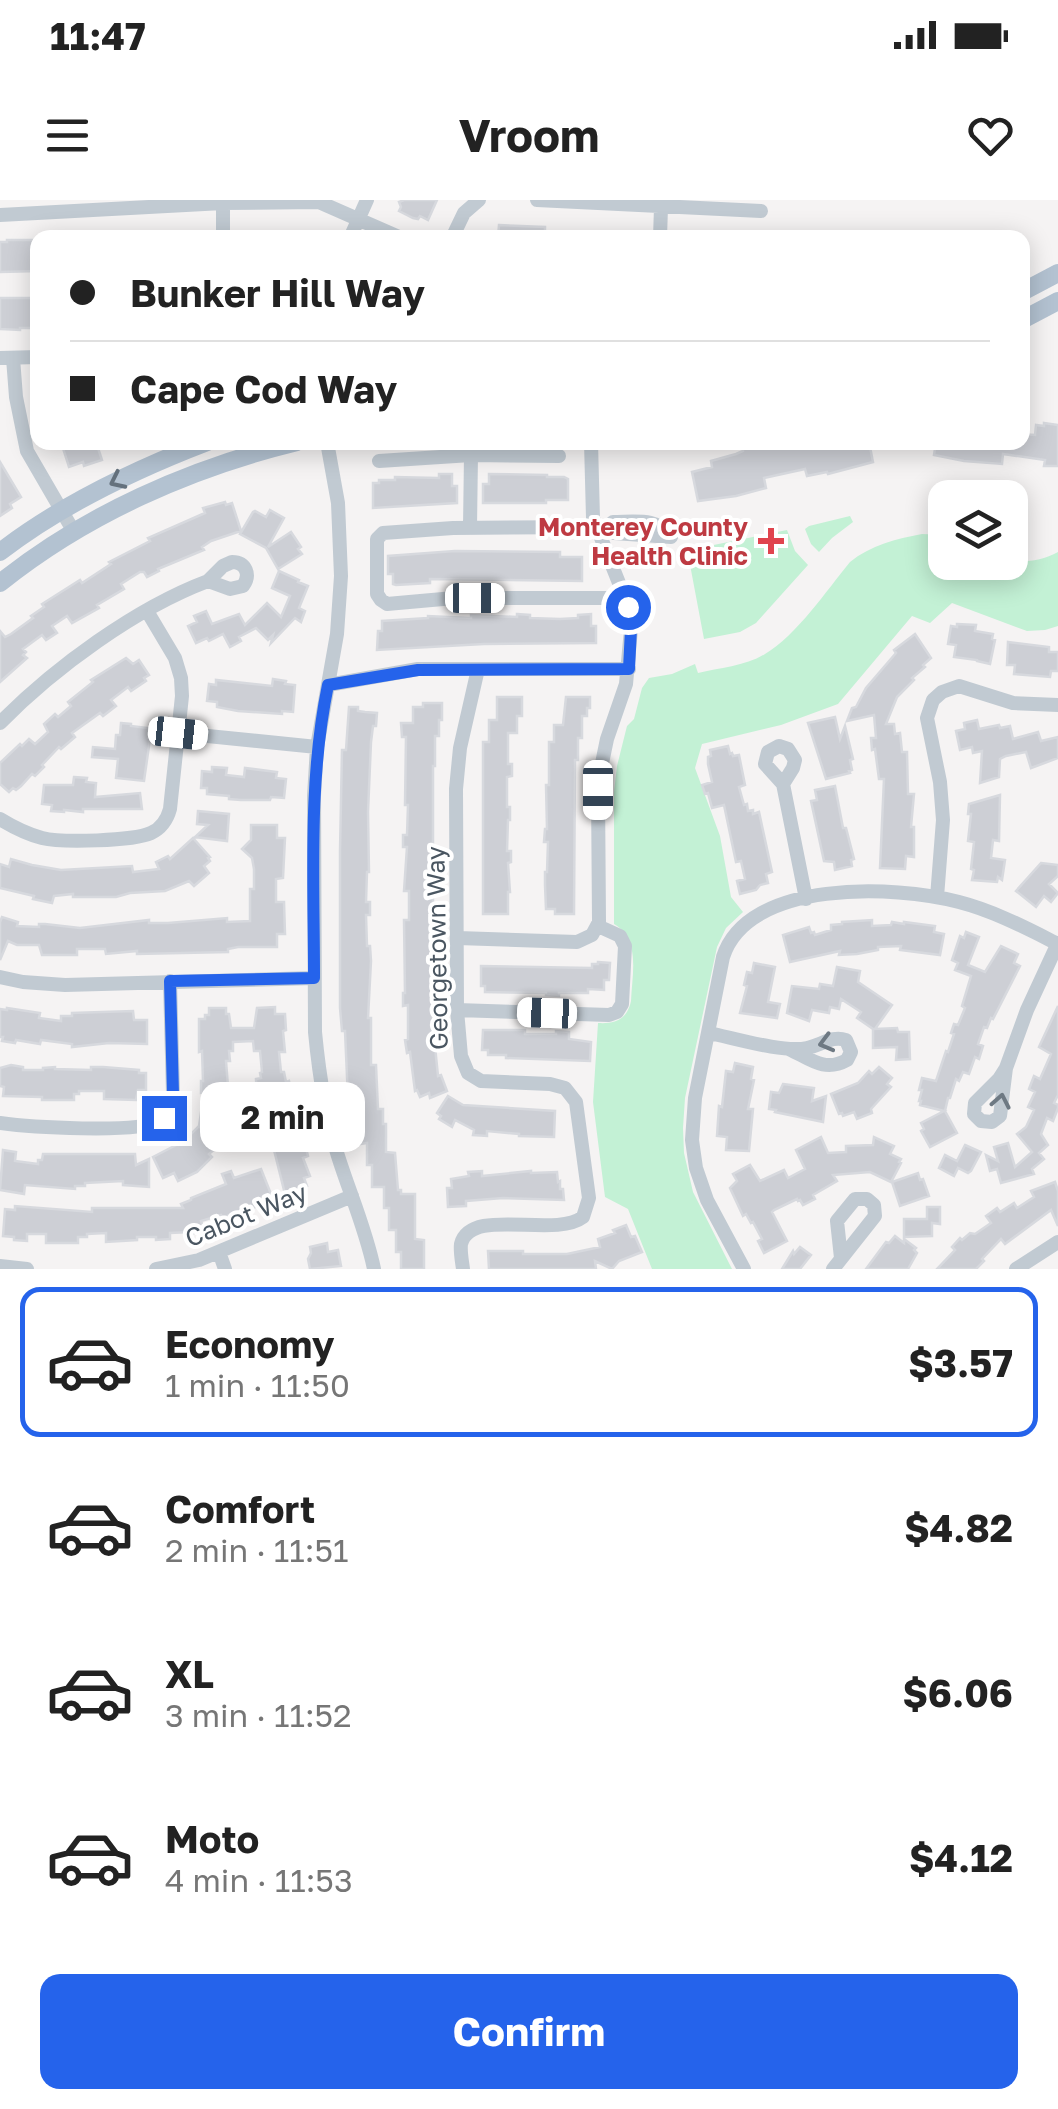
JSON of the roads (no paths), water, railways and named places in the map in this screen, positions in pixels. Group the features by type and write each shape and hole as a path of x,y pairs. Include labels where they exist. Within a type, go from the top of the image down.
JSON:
{"main road":[{"path":"1030,288 1058,274"},
{"path":"1030,316 1058,301"},
{"path":"0,552 61,510 188,450"},
{"path":"0,582 74,532 167,484 270,450"}],"street":[{"path":"354,230 367,200"},
{"path":"456,230 464,212 479,200"},
{"path":"536,200 760,211"},
{"path":"223,202 223,230"},
{"path":"0,215 223,202 319,202 384,230"},
{"path":"660,230 661,207"},
{"path":"6,358 27,450 74,532"},
{"path":"328,450 338,503 341,564 337,634 317,747 314,796 316,1032 323,1099 336,1153 374,1269"},
{"path":"458,938 568,943 588,938 598,926 600,768 623,699 631,629 625,598 591,503 591,450"},
{"path":"470,455 470,528"},
{"path":"379,461 470,455 559,456"},
{"path":"602,528 470,528 383,533 377,539 376,590 386,604 454,598 625,598"},
{"path":"0,723 52,676 148,610 208,581"},
{"path":"0,818 27,833 56,841 132,837 153,832 164,822 170,809 182,687 180,672 148,610"},
{"name":"Georgetown Way","path":"463,1269 461,1245 475,1228 570,1224 582,1217 589,1198 578,1110 569,1091 559,1086 474,1078 461,1056 456,1010 458,767 478,669"},
{"path":"328,685 418,670 629,669"},
{"path":"937,897 944,820 927,718 933,700 959,686 1012,703 1058,704"},
{"path":"178,733 317,747"},
{"path":"783,784 806,898"},
{"path":"744,1269 700,1183 692,1127 723,957 732,937 756,916 806,898 854,892 937,897 989,912 1058,943 1006,1068"},
{"path":"456,1010 613,1014 622,1004 624,946 616,934 598,926"},
{"path":"0,977 65,985 314,978"},
{"path":"0,1123 60,1128 145,1126 164,1118 173,1094 170,981"},
{"path":"708,1032 789,1048"},
{"name":"Cabot Way","path":"156,1269 187,1264 352,1196"},
{"path":"1016,1269 1058,1242"},
{"path":"219,1252 224,1269"},
{"path":"0,1266 26,1269"}],"place":[{"name":"Monterey County Health Clinic","path":"771,541"}]}
